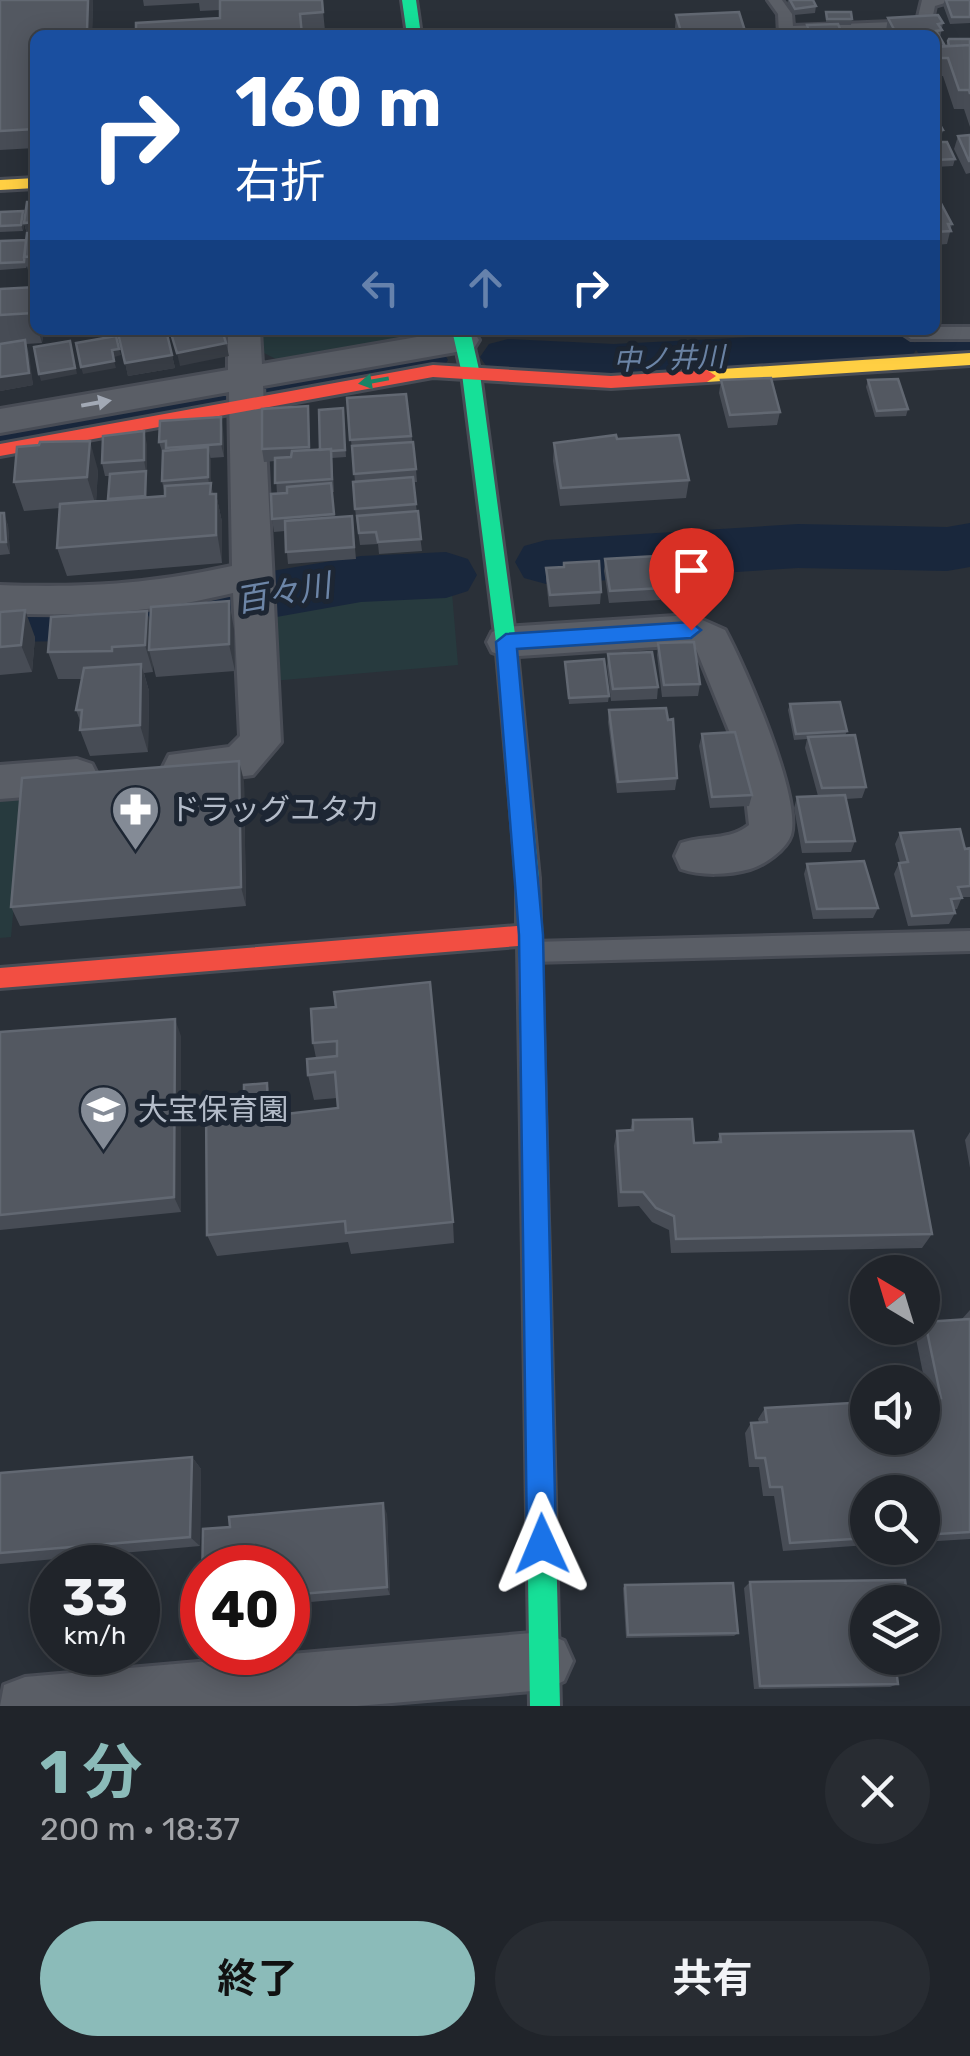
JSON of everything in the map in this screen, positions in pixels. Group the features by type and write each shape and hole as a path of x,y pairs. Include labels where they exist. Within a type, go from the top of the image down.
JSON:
{"street":[{"path":"409,0 413,30"},
{"path":"0,185 30,183"},
{"path":"0,782 239,763 262,742 252,590 244,335"},
{"path":"0,450 461,335 471,374 506,642 531,944 544,1684 25,1706"},
{"path":"0,421 433,371 611,382 970,360"},
{"path":"0,599 70,602 252,590"},
{"path":"506,642 691,630 711,640 776,760 771,832 745,853 696,856"},
{"path":"0,978 531,944"}],"lane":[{"path":"776,0 787,30"},
{"path":"838,30 924,25 928,2 948,0"},
{"path":"940,332 970,333"},
{"path":"911,335 925,364"},
{"path":"531,944 970,941"}],"green space":[{"path":"257,335 419,335 276,359 258,350"},
{"path":"452,593 458,665 272,681 269,614 364,598"},
{"path":"24,793 11,937 0,938 0,795"}],"building":[{"path":"0,0 88,0 87,30 30,30 30,129 0,131"},
{"path":"220,0 322,0 323,12 300,14 302,30 136,30 136,23 220,18"},
{"path":"790,0 813,0 816,6 795,9"},
{"path":"946,0 970,0 970,17 952,17"},
{"path":"739,12 745,30 680,30 676,15"},
{"path":"826,12 851,12 852,19 827,19"},
{"path":"938,15 942,30 894,30 888,18"},
{"path":"838,24 841,30 808,30 807,25"},
{"path":"949,39 970,39 970,45 949,46"},
{"path":"970,45 970,94 969,90 959,90 948,58 940,58 940,47"},
{"path":"970,135 970,161 969,161 958,136"},
{"path":"940,142 947,142 955,159 940,160"},
{"path":"940,201 952,224 948,224 951,231 940,232"},
{"path":"27,202 30,202 30,222 24,223"},
{"path":"23,211 21,225 0,226 0,212"},
{"path":"30,233 30,256 24,257"},
{"path":"26,240 24,262 0,263 0,241"},
{"path":"30,287 30,313 0,315 0,289"},
{"path":"118,335 167,335 172,355 125,363"},
{"path":"172,335 224,335 226,343 177,353"},
{"path":"116,336 119,349 112,350 114,361 81,367 76,343"},
{"path":"25,340 29,373 0,377 0,344"},
{"path":"70,341 75,368 39,374 34,347"},
{"path":"771,378 780,412 730,415 721,380"},
{"path":"898,379 908,409 877,411 868,380"},
{"path":"406,394 411,436 350,440 347,398"},
{"path":"308,406 309,447 262,449 262,409"},
{"path":"343,408 345,450 320,450 319,410"},
{"path":"221,417 221,444 166,448 166,441 159,442 160,421"},
{"path":"144,431 144,460 102,463 103,436"},
{"path":"616,435 617,439 679,435 689,480 561,488 554,443"},
{"path":"90,441 87,477 14,482 17,447 40,442"},
{"path":"413,442 416,469 354,474 352,446"},
{"path":"208,447 208,477 162,481 163,451"},
{"path":"331,449 332,479 275,483 275,458 291,457 292,451"},
{"path":"146,471 145,496 108,499 110,474"},
{"path":"413,477 416,504 355,509 353,482"},
{"path":"211,483 210,494 216,494 216,535 57,548 60,504 165,496 165,486"},
{"path":"331,483 334,514 272,519 271,494 287,493 287,487"},
{"path":"418,511 421,539 378,542 376,532 359,533 357,516"},
{"path":"0,513 4,513 6,542 0,542"},
{"path":"352,516 354,547 286,552 285,521"},
{"path":"716,552 721,579 689,580 691,595 671,596 665,554"},
{"path":"656,556 662,588 610,591 605,559"},
{"path":"599,561 601,592 550,595 546,568"},
{"path":"229,601 229,644 149,650 151,607"},
{"path":"25,610 21,645 0,647 0,612"},
{"path":"147,611 145,645 112,647 112,651 48,652 51,617"},
{"path":"694,642 700,684 664,685 658,643"},
{"path":"652,652 658,687 613,689 608,654"},
{"path":"604,659 609,696 569,698 565,662"},
{"path":"141,664 140,725 80,730 82,710 76,710 84,668"},
{"path":"840,702 847,731 796,734 790,704"},
{"path":"666,708 668,720 673,719 677,778 618,782 609,710"},
{"path":"735,732 752,795 712,797 702,734"},
{"path":"855,735 866,787 822,788 808,737"},
{"name":"ドラッグユタカ","path":"239,761 241,887 11,907 22,778"},
{"path":"845,795 855,841 806,842 797,797"},
{"path":"960,829 965,849 970,848 970,886 958,887 962,898 951,899 955,913 912,916 899,863 908,862 900,833"},
{"path":"864,861 878,908 817,909 807,864"},
{"path":"430,982 453,1222 346,1233 345,1221 207,1235 206,1102 244,1098 244,1085 267,1083 268,1116 338,1108 335,1072 308,1075 307,1059 337,1056 337,1041 313,1043 311,1009 336,1007 334,992"},
{"path":"175,1019 174,1197 0,1215 0,1032"},
{"path":"692,1119 694,1143 721,1142 720,1134 913,1131 932,1234 676,1239 674,1216 656,1208 643,1192 621,1192 617,1131 633,1130 633,1120"},
{"path":"970,1319 970,1532 940,1534 940,1475 850,1475 850,1539 790,1543 782,1487 770,1487 765,1458 756,1458 751,1423 767,1422 765,1408 850,1403 850,1455 940,1455 940,1365 934,1365 930,1345 940,1345 940,1321"},
{"path":"192,1457 190,1537 95,1545 30,1545 30,1550 0,1553 0,1473"},
{"path":"383,1503 387,1587 310,1593 310,1545 203,1545 203,1529 230,1527 229,1517"},
{"path":"905,1580 906,1585 850,1585 850,1675 897,1675 898,1684 760,1686 750,1582"},
{"path":"733,1583 738,1633 628,1635 625,1585"}],"waterway":[{"name":"中ノ井川","path":"941,345 970,342"},
{"name":"中ノ井川","path":"508,357 614,362 890,348"},
{"name":"中ノ井川","path":"280,384 420,360"},
{"name":"中ノ井川","path":"0,434 210,397"},
{"name":"百々川","path":"546,562 798,546 947,549 970,545"},
{"name":"百々川","path":"0,618 148,616 361,579 446,575"}],"traffic: fast":[{"path":"409,0 413,30"},
{"path":"462,335 471,374 506,642 528,879"},
{"path":"536,1256 545,1706"}],"traffic: slow":[{"path":"0,185 30,183"},
{"path":"707,376 970,359"}],"traffic: jam":[{"path":"0,450 433,371 611,382 707,376"},
{"path":"528,879 536,1256"},
{"path":"0,978 531,935"}],"place":[{"name":"ドラッグユタカ","path":"135,852"},
{"name":"大宝保育園","path":"103,1152"}],"route":[{"path":"542,1544 531,935 506,642 691,630"}]}
